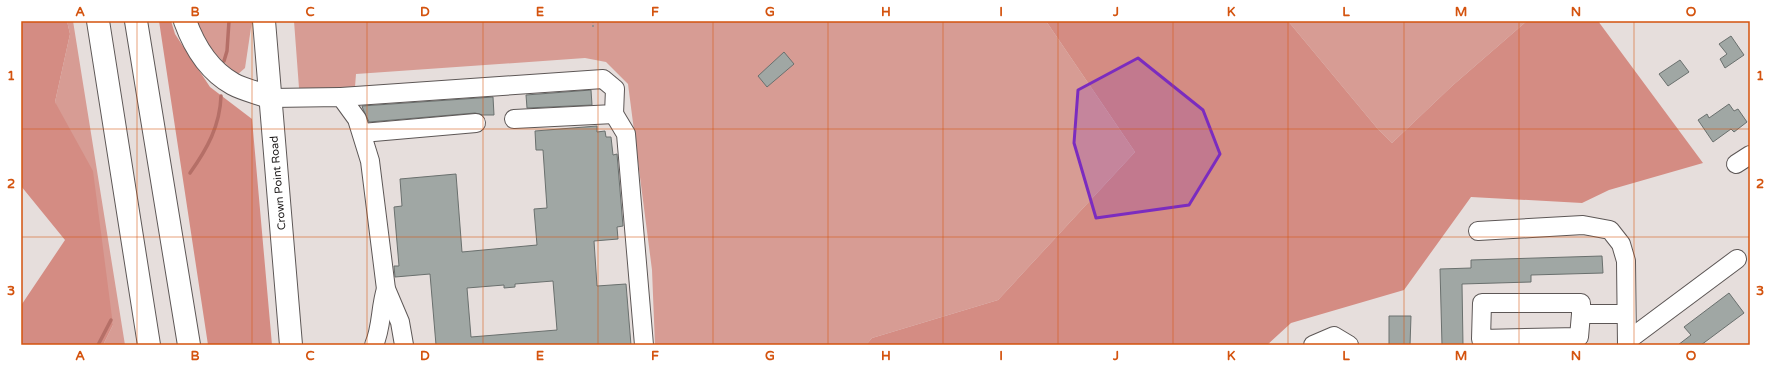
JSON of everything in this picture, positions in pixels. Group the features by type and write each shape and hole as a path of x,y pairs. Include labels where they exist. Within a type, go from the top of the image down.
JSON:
{"main road":[{"path":"98,21 149,345"},
{"path":"136,21 188,345"},
{"path":"185,21 193,43 210,66 233,84 271,98"},
{"name":"Crown Point Road","path":"264,21 291,345"},
{"path":"142,345 144,311"}],"street":[{"path":"271,98 341,97 603,79 614,89 614,114 626,134 644,345"},
{"path":"341,97 357,119 370,161 386,289 400,322 404,345"},
{"path":"514,119 614,114"},
{"path":"362,133 476,123"},
{"path":"1478,231 1584,225 1610,230 1621,244 1626,261 1627,343"},
{"path":"1627,343 1737,259"},
{"path":"374,345 382,322 381,303 386,289"},
{"path":"1482,303 1581,303 1581,314 1579,337 1482,339 1482,303"},
{"path":"1581,314 1626,314"},
{"path":"1313,345 1334,336 1349,345"}],"path":[{"path":"593,28 594,21"}],"highlighted area":[{"path":"1138,58 1203,110 1220,154 1189,205 1096,218 1074,143 1078,90"}],"shaded area":[{"path":"21,21 67,21 70,34 55,102 93,171 113,325 103,345 21,345 21,303 22,304 65,240 21,186"},
{"path":"67,21 73,21 125,345 103,345 113,325 55,102 70,34"},
{"path":"159,21 171,21 175,34 210,87 252,119 272,345 208,345"},
{"path":"193,21 252,21 245,68 237,75 201,40"},
{"path":"294,21 1046,21 1135,152 998,300 872,338 866,345 655,345 652,270 628,84 606,62 585,58 356,74 355,87 316,89 299,88"},
{"path":"1046,21 1288,21 1377,128 1392,143 1452,86 1527,21 1598,21 1703,163 1609,190 1582,203 1471,197 1404,290 1291,323 1267,345 866,345 872,338 998,300 1135,152"},
{"path":"1288,21 1527,21 1452,86 1392,143 1377,128"}],"building":[{"path":"1731,36 1744,55 1725,68 1720,59 1727,54 1719,44"},
{"path":"784,52 794,64 767,87 758,76"},
{"path":"1680,60 1689,72 1668,86 1659,74"},
{"path":"591,90 592,105 527,108 526,95"},
{"path":"493,97 494,115 475,113 369,122 362,106"},
{"path":"1729,104 1734,111 1738,109 1747,122 1734,132 1731,129 1713,142 1698,120 1707,114 1709,118"},
{"path":"597,126 597,132 605,131 606,137 611,137 613,155 617,154 623,226 617,227 618,239 594,241 597,286 626,284 631,345 436,345 430,274 395,277 394,266 399,266 394,207 402,206 400,179 456,174 462,252 537,245 534,209 547,208 543,150 536,150 535,131","holes":["553,281 557,330 471,337 467,288 504,285 504,288 515,287 515,284"]},
{"path":"1602,256 1603,273 1531,275 1531,282 1462,284 1463,345 1442,345 1440,269 1471,268 1471,260"},
{"path":"1729,293 1744,313 1701,345 1678,345 1691,335 1684,327"},
{"path":"1389,316 1411,316 1410,345 1389,345"}],"waterway":[{"path":"224,61 227,51 229,21"},
{"path":"190,173 212,137 218,117 221,96"},
{"path":"98,345 111,320"}]}
